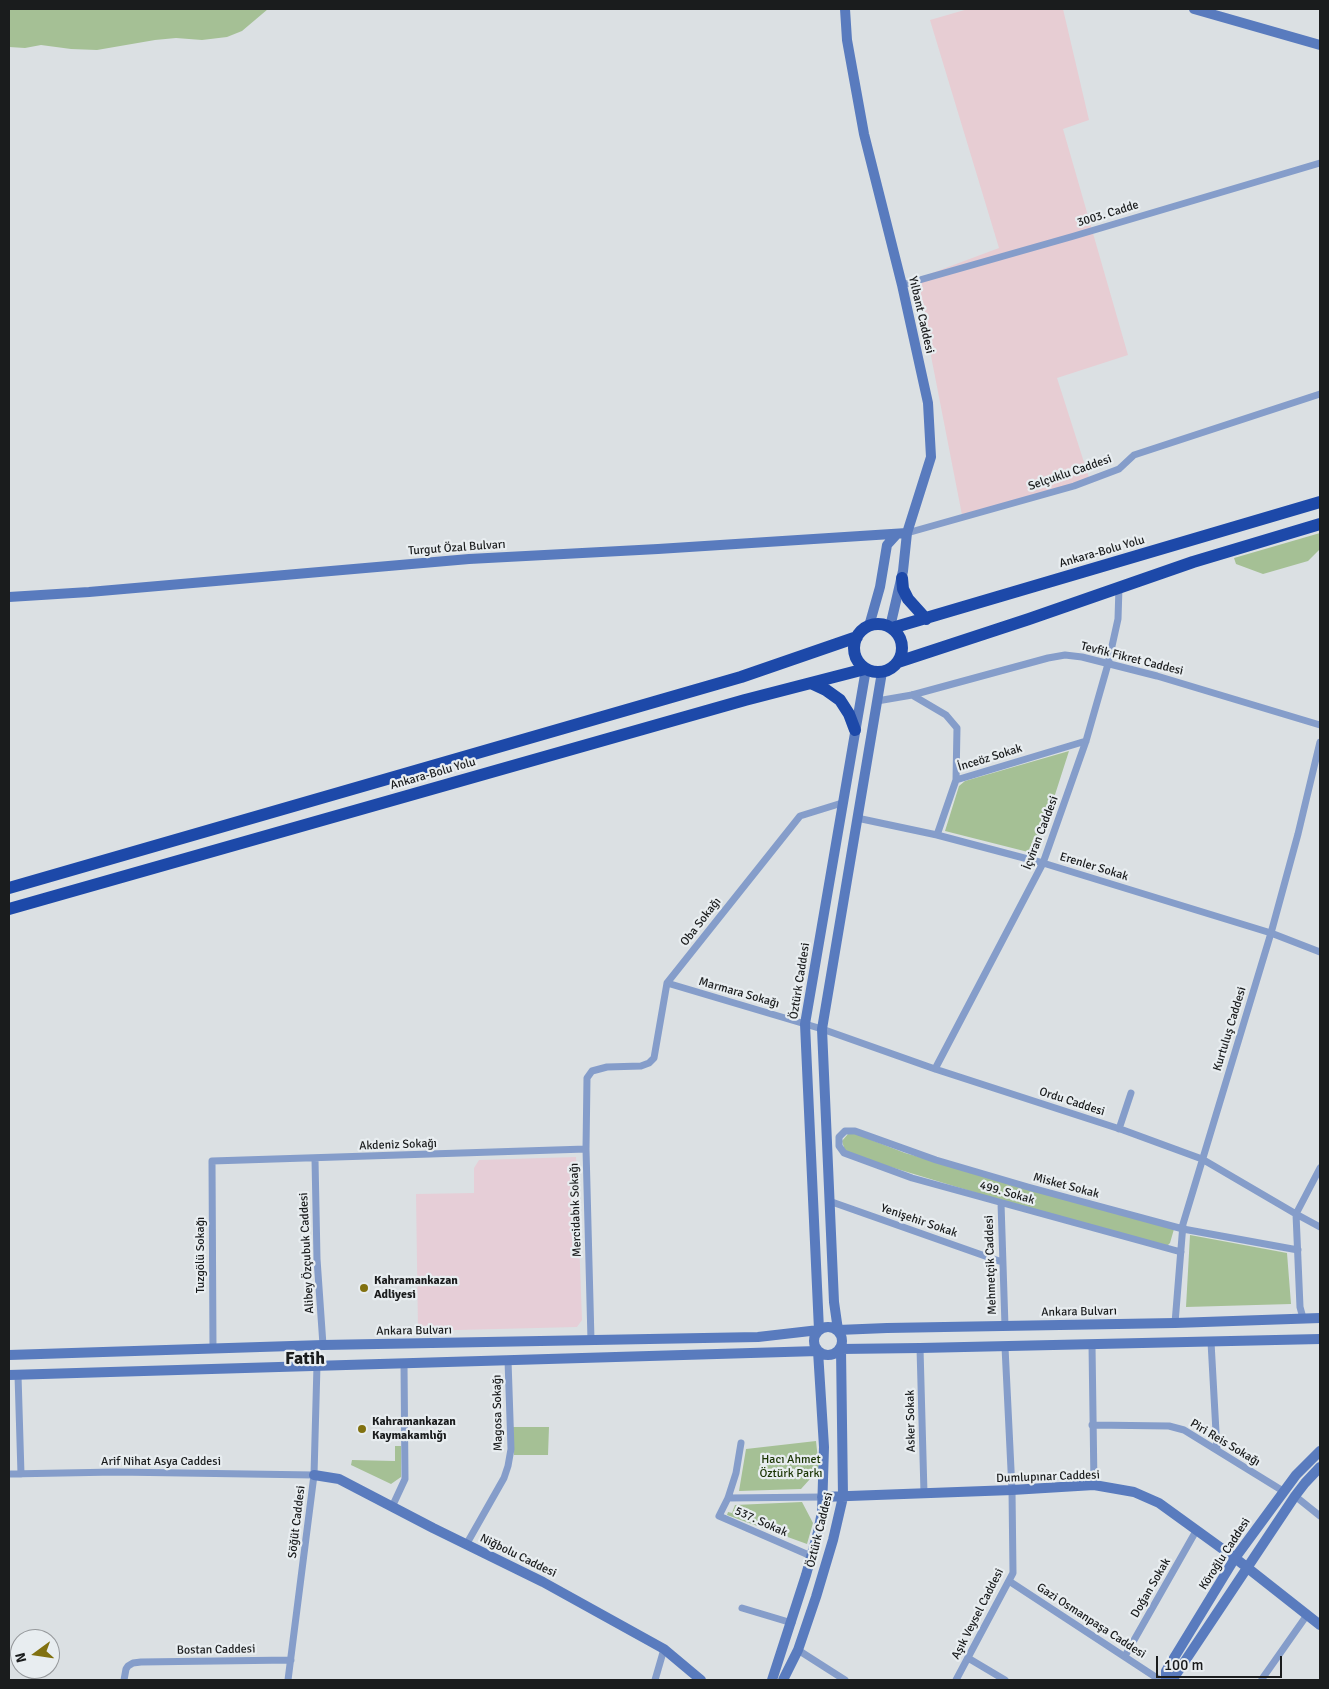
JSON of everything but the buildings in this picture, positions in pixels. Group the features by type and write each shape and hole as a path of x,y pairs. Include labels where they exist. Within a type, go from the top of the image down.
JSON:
{"highway":[{"name":"Ankara-Bolu Yolu","path":"891,628 1320,502"},
{"path":"898,662 1192,562 1320,524"},
{"path":"902,578 903,589 908,599 926,619"},
{"path":"879,624 891,628 900,638 902,644 901,656 891,669 882,672 871,672 861,665 855,655 854,649 857,637 869,626 879,624"},
{"name":"Ankara-Bolu Yolu","path":"9,888 741,677 857,637"},
{"name":"Ankara-Bolu Yolu","path":"9,909 745,700 866,669"},
{"path":"811,683 826,690 840,700 849,714 855,730"}],"street":[{"name":"Yılbant Caddesi","path":"845,9 847,40 864,134 902,285 928,404 930,457 908,533 902,578 894,603 891,628"},
{"path":"1194,9 1320,45"},
{"name":"3003. Cadde","path":"902,285 1320,163"},
{"name":"Selçuklu Caddesi","path":"908,533 1074,486 1119,469 1134,455 1320,394"},
{"name":"Turgut Özal Bulvarı","path":"9,597 89,592 469,559 908,533"},
{"path":"869,626 880,586 887,546 896,534"},
{"name":"İçviran Caddesi","path":"935,1069 1043,863 1086,740 1108,664 1118,619 1119,587"},
{"name":"Tevfik Fikret Caddesi","path":"877,700 912,695 1048,658 1064,656 1082,657 1157,676 1320,725"},
{"name":"Öztürk Caddesi","path":"818,1330 805,1024 866,669"},
{"path":"21,1474 13,1375 818,1351 828,1356 835,1354 840,1348 842,1337 838,1330 834,1302 822,1028 882,672"},
{"path":"912,695 946,715 957,728 956,780"},
{"name":"İnceöz Sokak","path":"937,835 956,780 1086,740"},
{"name":"Kurtuluş Caddesi","path":"1175,1323 1183,1229 1202,1159 1271,933 1298,834 1320,742"},
{"name":"Oba Sokağı","path":"587,1078 592,1071 607,1067 641,1066 649,1063 654,1058 667,983 800,816 842,804"},
{"name":"Erenler Sokak","path":"857,818 937,835 1043,863 1271,933 1320,952"},
{"name":"Marmara Sokağı","path":"667,983 805,1024"},
{"name":"Ordu Caddesi","path":"805,1024 822,1028 935,1069 1202,1159 1320,1226"},
{"name":"Mercidabık Sokağı","path":"587,1078 586,1149 591,1340"},
{"path":"1119,1130 1131,1093"},
{"name":"Misket Sokak","path":"838,1139 845,1131 854,1131 936,1160 1183,1229 1298,1250"},
{"name":"499. Sokak","path":"838,1139 838,1146 841,1151 854,1158 912,1178 1181,1252"},
{"name":"Akdeniz Sokağı","path":"212,1161 586,1149"},
{"name":"Alibey Özçubuk Caddesi","path":"315,1159 323,1345"},
{"name":"Tuzgölü Sokağı","path":"212,1161 213,1349"},
{"path":"1303,1318 1300,1307 1296,1214 1320,1168"},
{"name":"Yenişehir Sokak","path":"830,1201 1002,1262"},
{"name":"Mehmetçik Caddesi","path":"1001,1203 1004,1326"},
{"name":"Ankara Bulvarı","path":"9,1355 323,1345 758,1337 830,1327 838,1330 1320,1318"},
{"path":"818,1330 814,1341 818,1351"},
{"path":"840,1348 1005,1347 1320,1339"},
{"path":"1211,1342 1217,1450"},
{"path":"1092,1345 1094,1485"},
{"name":"Aşık Veysel Caddesi","path":"956,1680 1009,1581 1014,1566 1005,1347"},
{"name":"Öztürk Caddesi","path":"783,1680 798,1650 830,1548 843,1497 840,1348"},
{"name":"Asker Sokak","path":"920,1348 924,1493"},
{"name":"Öztürk Caddesi","path":"772,1680 792,1623 818,1532 822,1497 824,1447 818,1351"},
{"name":"Magosa Sokağı","path":"466,1545 504,1478 508,1466 510,1450 508,1360"},
{"path":"392,1507 405,1479 404,1363"},
{"name":"Söğüt Caddesi","path":"288,1680 314,1476 317,1365"},
{"name":"Piri Reis Sokağı","path":"1092,1425 1169,1426 1184,1430 1283,1491"},
{"path":"741,1443 736,1473 728,1498 822,1497"},
{"name":"Köroğlu Caddesi","path":"1320,1451 1283,1491 1235,1558 1166,1671 1166,1680 1175,1676 1304,1483 1320,1468"},
{"name":"Arif Nihat Asya Caddesi","path":"9,1474 154,1473 314,1476"},
{"name":"Niğbolu Caddesi","path":"314,1476 339,1479 466,1545 543,1582 664,1649 701,1680"},
{"name":"Dumlupınar Caddesi","path":"822,1497 1094,1485 1127,1490 1159,1503 1235,1558 1320,1625"},
{"path":"1295,1496 1320,1516"},
{"name":"537. Sokak","path":"728,1498 720,1516 811,1556"},
{"name":"Doğan Sokak","path":"1125,1656 1196,1530"},
{"name":"Gazi Osmanpaşa Caddesi","path":"1009,1581 1160,1680"},
{"path":"742,1608 792,1623"},
{"path":"1262,1679 1307,1615"},
{"path":"655,1680 664,1649"},
{"path":"798,1650 845,1680"},
{"path":"968,1658 1005,1680"},
{"name":"Bostan Caddesi","path":"124,1680 126,1669 132,1663 291,1660"}],"shaded area":[{"path":"968,9 1063,9 1089,120 1063,129 1128,355 1057,378 1090,481 962,515 916,279 999,248 930,20"},
{"path":"576,1157 582,1320 577,1327 418,1331 416,1194 474,1193 474,1168 479,1160"}],"green space":[{"path":"268,9 242,31 227,37 202,40 176,38 155,40 97,50 41,45 25,48 9,47 9,10"},
{"path":"1320,533 1320,549 1308,561 1263,574 1236,564 1234,558"},
{"path":"1069,751 1036,854 945,831 959,786 965,781"},
{"path":"848,1134 856,1134 905,1153 1174,1229 1170,1243 1167,1246 1010,1203 874,1162 845,1151 842,1141"},
{"path":"1190,1235 1287,1253 1291,1304 1186,1307"},
{"path":"513,1427 549,1427 548,1455 514,1455"},
{"name":"Hacı Ahmet Öztürk Parkı","path":"816,1441 819,1469 801,1489 739,1491 746,1449"},
{"path":"395,1446 401,1446 401,1477 391,1484 351,1465 352,1460 395,1461"},
{"path":"802,1502 813,1523 807,1544 727,1515 728,1512 732,1513 735,1505"}],"place":[{"name":"Kahramankazan Adliyesi","path":"364,1288"},
{"name":"Kahramankazan Kaymakamlığı","path":"362,1429"}],"district":[{"name":"Fatih","path":"305,1359"}]}
